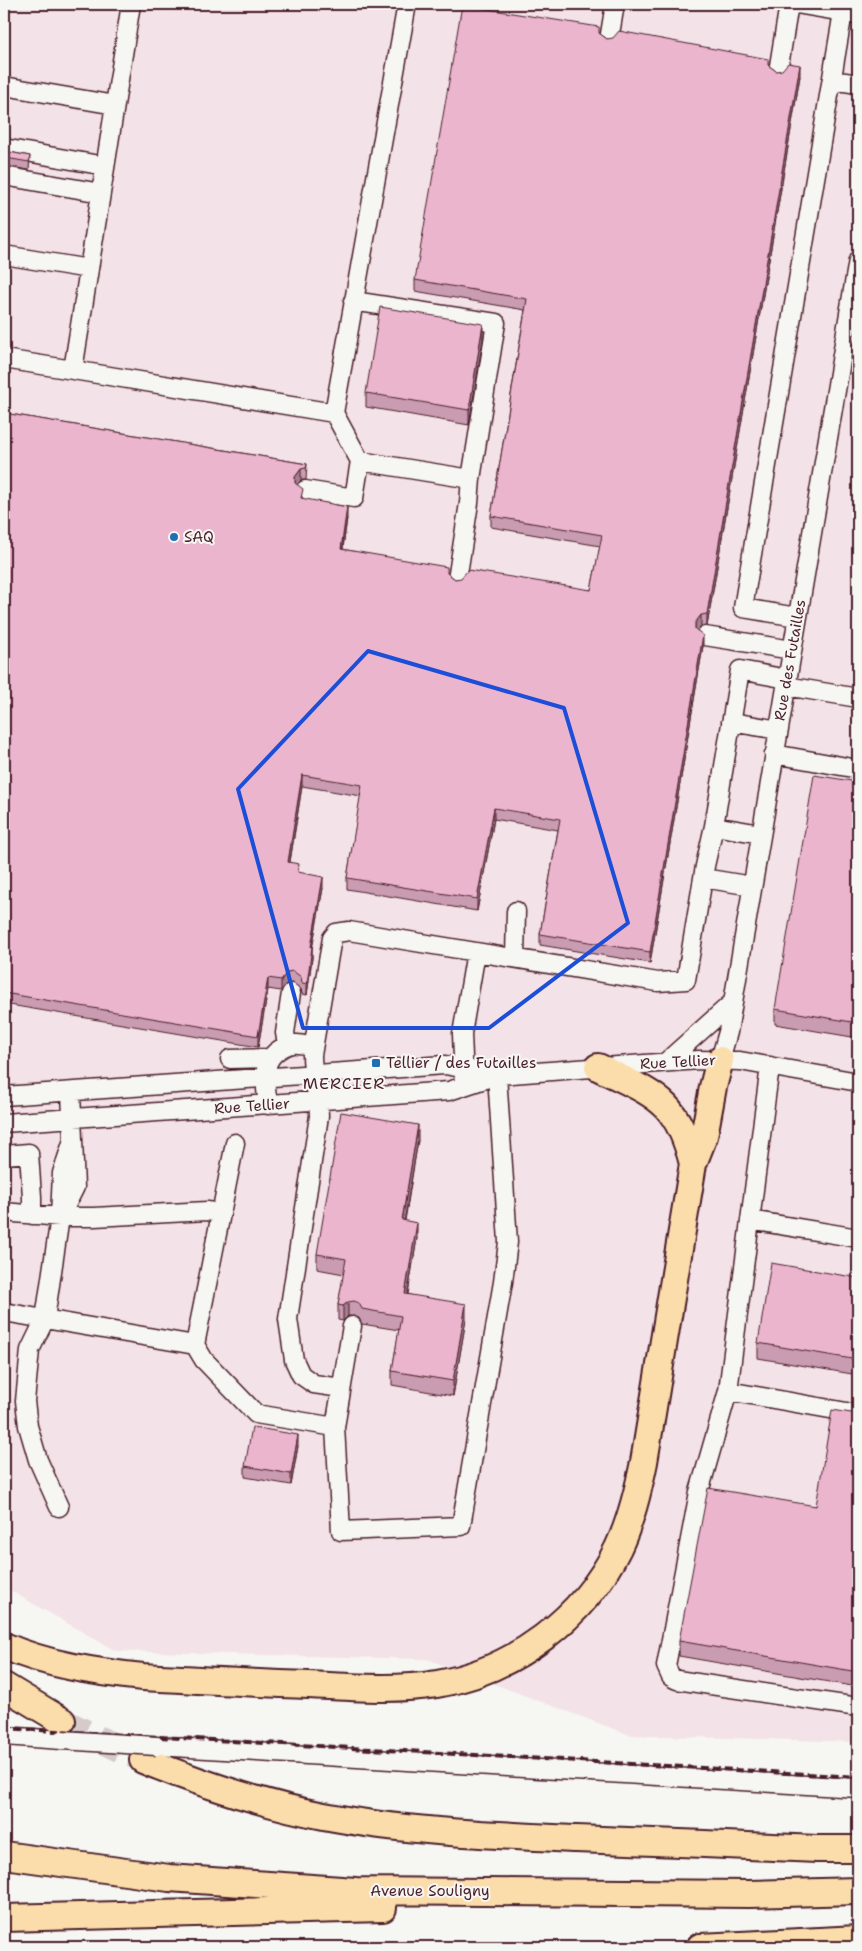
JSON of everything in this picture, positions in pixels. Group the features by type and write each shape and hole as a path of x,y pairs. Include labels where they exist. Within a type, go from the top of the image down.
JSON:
{"highway":[{"path":"4,1646 54,1663 108,1673 230,1681 392,1688 440,1683 463,1678 505,1661 543,1638 578,1606 593,1589 618,1549 633,1508 644,1462 693,1164 704,1136 720,1060"},
{"path":"598,1067 650,1093 666,1105 685,1134 693,1164"},
{"path":"4,1686 62,1730"},
{"path":"149,1753 213,1787 322,1815 388,1826 504,1836 817,1849 858,1849"},
{"name":"Avenue Souligny","path":"4,1855 169,1878 356,1891 749,1894 858,1891"},
{"path":"4,1918 352,1909 749,1894"},
{"path":"700,1947 858,1939"}],"street":[{"path":"73,370 131,4"},
{"path":"305,490 354,498 360,461 334,413 407,4"},
{"path":"609,40 615,4"},
{"path":"778,72 789,4"},
{"path":"796,4 851,13 832,80 743,608 798,617"},
{"path":"832,80 858,84"},
{"path":"4,86 115,105"},
{"path":"4,148 105,166"},
{"path":"4,176 101,193"},
{"path":"4,255 89,270"},
{"name":"Rue des Futailles","path":"720,1060 728,1032 858,260"},
{"path":"353,301 496,323 457,580"},
{"path":"4,359 334,413"},
{"path":"360,461 471,479"},
{"path":"705,636 792,650"},
{"path":"341,1388 314,1384 301,1375 296,1366 288,1319 319,1116 319,1101 313,1074 313,1047 332,938 336,933 349,931 658,982 686,980 740,670 858,698"},
{"path":"731,722 778,730"},
{"path":"774,754 858,769"},
{"path":"714,826 761,834"},
{"path":"703,878 752,886"},
{"path":"516,911 516,958"},
{"path":"464,1077 462,1034 476,952"},
{"path":"287,1044 285,1033 291,993"},
{"path":"666,1062 733,1002"},
{"path":"268,1105 266,1062 269,1058 287,1044 295,1043 313,1047"},
{"path":"230,1059 269,1058"},
{"name":"Rue Tellier","path":"4,1096 445,1065 464,1077 666,1062 720,1060 770,1066 858,1082"},
{"path":"770,1066 728,1391 699,1492 667,1659 668,1672 677,1680 858,1707"},
{"path":"352,1326 335,1427 340,1531 461,1526 503,1282 508,1242 497,1075"},
{"name":"Rue Tellier","path":"4,1123 449,1091 464,1077"},
{"path":"59,1507 47,1484 35,1452 28,1426 25,1401 30,1350 45,1319 60,1217 75,1187 72,1092"},
{"path":"234,1143 195,1345 204,1360 256,1414 335,1427"},
{"path":"4,1155 29,1153 32,1214"},
{"path":"4,1212 60,1217 104,1217 207,1210 221,1213"},
{"path":"750,1220 858,1238"},
{"path":"4,1312 195,1345"},
{"path":"728,1391 858,1414"},
{"path":"4,1736 62,1730 149,1753 858,1788"}],"highlighted area":[{"path":"368,651 564,708 628,923 489,1028 303,1028 238,789"}],"shaded area":[{"path":"4,4 858,4 858,1742 630,1735 427,1659 116,1651 4,1587"}],"building":[{"name":"SAQ","path":"462,5 599,27 599,33 607,39 613,38 619,31 768,59 768,65 776,71 782,70 788,63 800,65 707,614 701,615 695,623 695,629 703,635 650,952 540,934 560,819 494,808 477,899 347,878 362,785 302,775 288,862 299,864 298,872 323,877 311,947 307,984 302,983 301,977 293,971 287,972 281,980 268,978 258,1036 4,993 4,413 307,464 306,468 301,469 295,477 295,483 303,489 301,498 347,507 341,549 447,567 447,573 455,579 461,578 468,570 591,590 602,535 491,516 527,299 415,280"},
{"path":"4,151 30,156 29,162 4,158"},
{"path":"380,307 483,324 469,410 366,393"},
{"path":"814,775 858,782 858,1023 775,1009"},
{"path":"341,1112 418,1125 402,1220 417,1223 405,1294 466,1304 453,1381 392,1371 401,1316 362,1309 359,1303 354,1301 348,1302 343,1306 338,1305 346,1259 317,1254"},
{"path":"771,1263 858,1278 858,1360 758,1343"},
{"path":"832,1410 858,1414 858,1672 679,1641 708,1488 816,1506"},
{"path":"252,1427 298,1435 291,1474 245,1466"}],"tunnel":[{"path":"62,1721 143,1760"}],"railway":[{"path":"4,1728 858,1777"}],"place":[{"name":"SAQ","path":"174,537"},
{"name":"Tellier / des Futailles","path":"376,1063"}],"district":[{"name":"MERCIER","path":"344,1083"}]}
